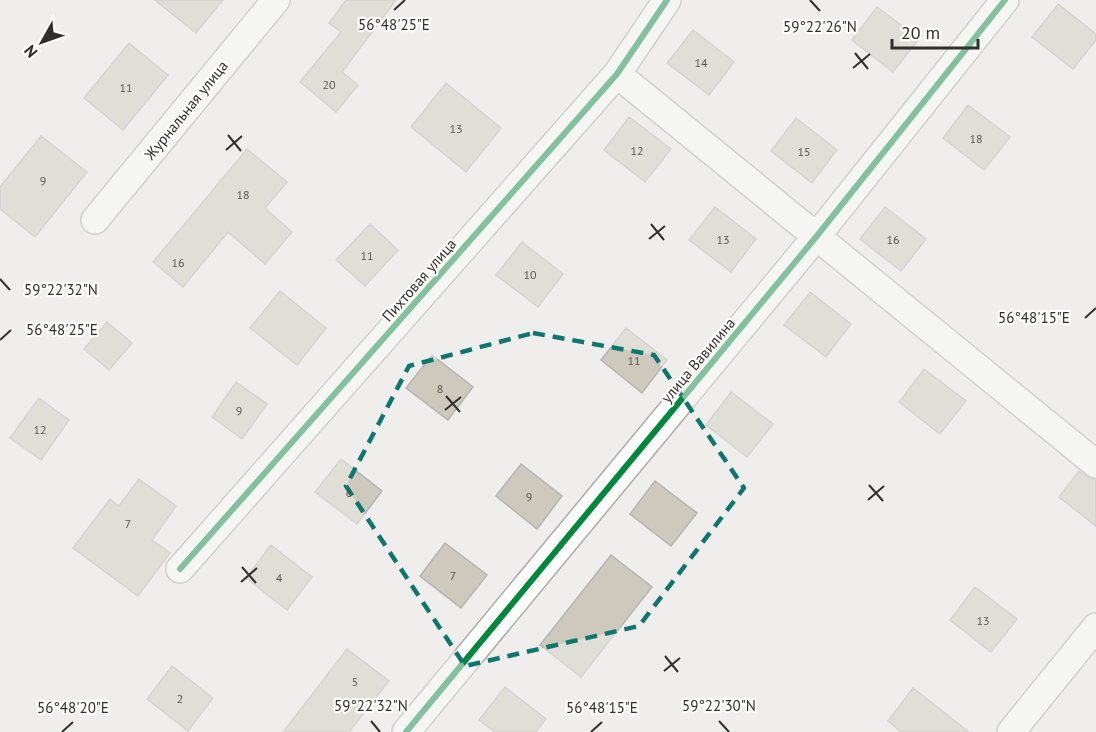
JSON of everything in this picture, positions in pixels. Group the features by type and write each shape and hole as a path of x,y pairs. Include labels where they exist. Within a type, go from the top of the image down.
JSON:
{"street":[{"name":"Журнальная улица","path":"95,220 276,0"},
{"name":"Пихтовая улица","path":"180,569 617,74 667,0"},
{"name":"улица Вавилина","path":"406,732 816,237 1005,0"},
{"path":"617,74 1096,464"},
{"path":"1011,732 1096,627"}],"highlighted area":[{"path":"533,333 654,355 744,488 639,626 465,666 346,486 409,366"}],"building":[{"path":"155,0 223,0 196,33"},
{"path":"346,0 396,0 342,72 358,85 336,112 300,82 341,32 329,23"},
{"path":"1058,4 1096,34 1096,40 1073,69 1032,37"},
{"path":"877,7 919,39 893,72 852,40"},
{"path":"693,30 734,62 709,95 667,63"},
{"path":"129,43 168,75 123,130 84,98"},
{"path":"446,83 501,128 466,172 411,127"},
{"path":"968,105 1010,137 984,170 943,138"},
{"path":"629,117 671,149 645,182 604,150"},
{"path":"796,118 837,150 812,183 771,151"},
{"path":"41,136 87,172 35,237 0,209 0,187"},
{"path":"247,149 287,182 265,208 292,232 265,264 228,232 183,287 153,262"},
{"path":"715,207 756,239 731,272 689,240"},
{"path":"885,207 926,239 901,271 860,239"},
{"path":"370,224 398,250 365,286 336,260"},
{"path":"522,242 563,274 538,307 496,275"},
{"path":"280,291 326,328 297,365 250,328"},
{"path":"810,292 851,324 826,357 784,325"},
{"path":"107,322 132,343 109,370 84,349"},
{"path":"626,328 667,360 642,393 601,360"},
{"path":"432,355 473,387 448,420 406,388"},
{"path":"924,369 966,401 940,434 899,402"},
{"path":"236,382 267,404 242,439 212,417"},
{"path":"731,392 773,424 747,457 706,425"},
{"path":"39,398 69,420 41,460 10,438"},
{"path":"341,459 382,491 357,524 315,492"},
{"path":"521,464 562,496 537,529 496,496"},
{"path":"1079,471 1087,477 1096,479 1096,526 1059,497"},
{"path":"139,479 176,506 152,540 170,553 138,596 73,548 110,499 119,506"},
{"path":"655,481 697,513 671,546 630,514"},
{"path":"445,543 487,575 461,608 420,576"},
{"path":"271,545 312,577 287,610 246,578"},
{"path":"611,555 652,587 581,677 540,645"},
{"path":"975,587 1017,619 991,652 950,620"},
{"path":"347,649 389,681 349,732 283,732"},
{"path":"172,666 213,698 188,731 147,699"},
{"path":"505,687 546,719 536,732 495,732 479,720"},
{"path":"913,688 969,732 901,732 888,721"}],"cycle path":[{"path":"180,569 617,74 667,0"},
{"path":"406,732 816,237 1005,0"}]}
